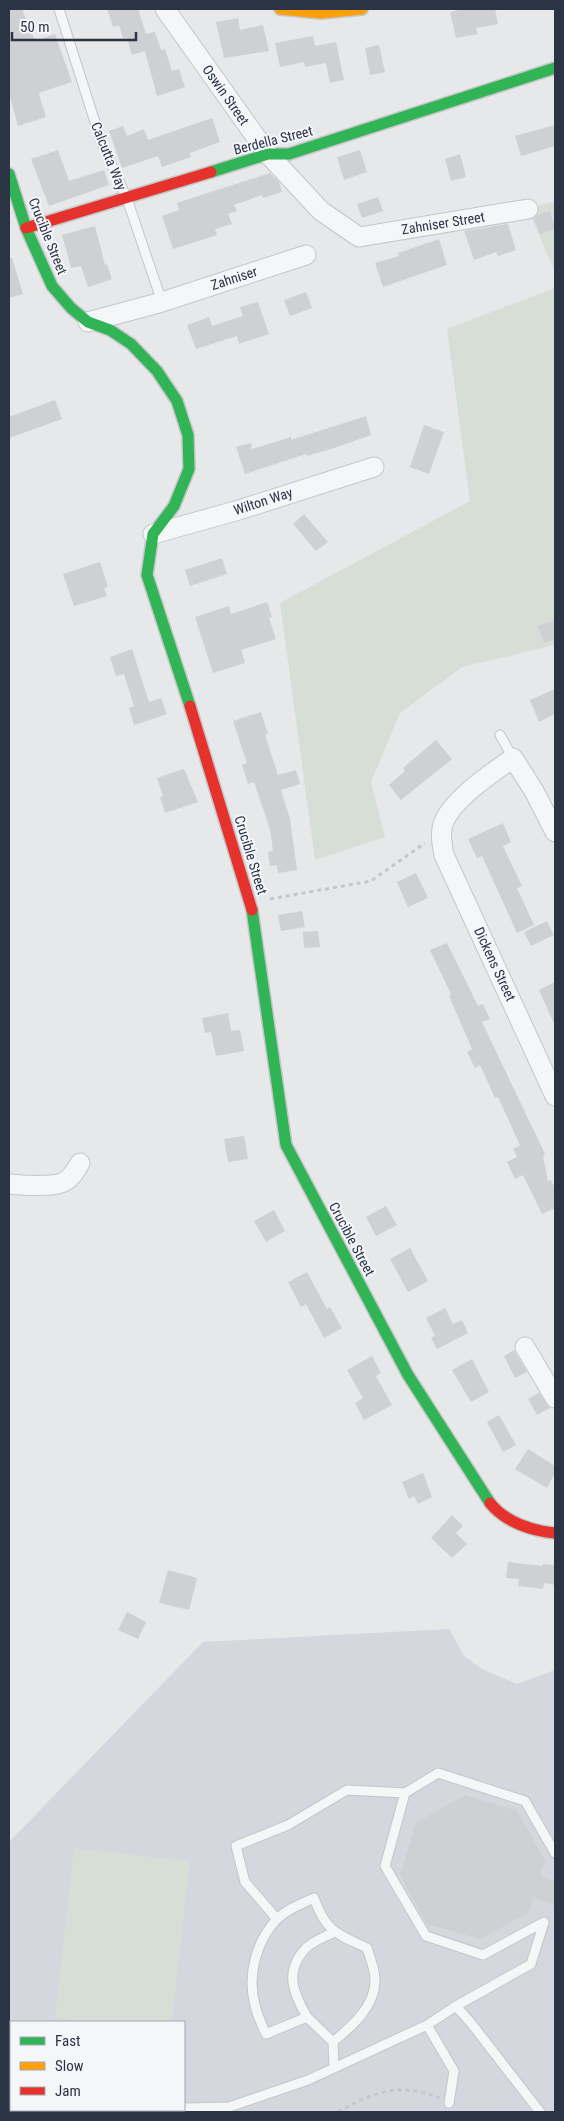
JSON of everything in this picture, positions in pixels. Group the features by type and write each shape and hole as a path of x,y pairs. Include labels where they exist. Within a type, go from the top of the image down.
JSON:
{"street":[{"name":"Oswin Street","path":"165,9 268,154 321,211 359,237"},
{"path":"280,9 300,13 355,10"},
{"name":"Berdella Street","path":"26,228 127,200 268,154 289,154 555,68"},
{"name":"Crucible Street","path":"9,174 26,228 52,286 71,308 88,322 110,330 131,344 157,371 177,401 188,435 189,469 174,506 152,534 147,575 176,659 254,915 286,1145 408,1375 484,1494 496,1510 514,1520 530,1528 555,1533"},
{"name":"Zahniser Street","path":"359,237 528,209"},
{"name":"Zahniser","path":"162,302 306,254"},
{"path":"88,322 162,302"},
{"name":"Wilton Way","path":"152,534 239,510 374,467"},
{"path":"441,831 444,822 460,801 478,783 513,758 554,825"},
{"name":"Dickens Street","path":"441,831 444,855 555,1096"},
{"path":"9,1184 62,1183 74,1174 80,1163"},
{"path":"525,1347 555,1398"}],"lane":[{"name":"Calcutta Way","path":"59,9 101,141 127,200 162,302"},
{"path":"500,735 513,758"},
{"path":"277,1919 245,1882 236,1846 288,1825 347,1790 405,1792 438,1773 525,1801 555,1854"},
{"path":"185,2108 229,2107 308,2080 427,2024 531,1964 544,1922 482,1954 426,1936 385,1866 405,1792"},
{"path":"307,2017 266,2034 254,2004 252,1975 259,1945 277,1919 294,1907 314,1898 320,1914 334,1932 367,1948 375,1979 369,2005 352,2026 333,2042"},
{"path":"334,1932 307,1947 296,1962 292,1979 296,1998 307,2017 333,2042 334,2068"},
{"path":"456,2006 540,2112"},
{"path":"427,2024 454,2071 449,2103"},
{"path":"88,2112 106,2111"}],"path":[{"path":"250,903 371,881 441,831"},
{"path":"338,2112 367,2096 394,2090 420,2092 449,2103"}],"shaded area":[{"path":"555,201 555,272 528,209"},
{"path":"555,288 555,645 462,667 400,713 371,782 385,837 315,860 280,603 470,501 447,329"},
{"path":"449,1629 464,1656 482,1669 517,1684 555,1670 555,2112 9,2112 9,1842 203,1642"},
{"path":"74,1848 190,1861 172,2021 82,2021 55,2018"}],"building":[{"path":"9,9 22,9 35,41 55,34 72,82 41,92 39,94 46,117 18,126 9,93"},
{"path":"107,9 138,9 146,34 155,32 161,50 165,49 172,71 179,69 185,87 157,96 145,51 132,55 127,38 123,39 119,25 113,27"},
{"path":"464,9 495,9 498,24 476,28 477,34 456,38 450,12"},
{"path":"238,18 240,30 263,25 269,51 224,58 216,22"},
{"path":"313,36 315,46 336,42 344,80 330,83 326,63 305,67 304,62 280,67 275,43"},
{"path":"379,45 385,72 370,75 365,48"},
{"path":"212,118 220,142 190,153 191,157 162,167 158,156 122,168 109,131 123,126 127,136 144,129 148,140"},
{"path":"555,125 555,146 521,156 515,136"},
{"path":"58,150 69,181 104,170 109,185 49,206 31,159"},
{"path":"360,150 367,172 344,180 337,157"},
{"path":"460,154 466,177 451,181 445,159"},
{"path":"270,173 279,182 282,192 263,198 262,195 234,205 237,211 228,214 232,224 215,229 217,235 173,249 162,216 179,210 177,203"},
{"path":"378,197 383,211 362,218 357,204"},
{"path":"550,211 555,229 540,234 534,218 537,215"},
{"path":"508,224 516,250 498,256 496,252 474,260 464,231"},
{"path":"95,226 105,265 107,264 112,279 88,287 81,266 71,268 62,235"},
{"path":"439,239 447,265 383,287 375,263 399,256 398,253"},
{"path":"9,258 12,258 23,294 9,298"},
{"path":"306,292 312,308 290,316 284,300"},
{"path":"258,302 269,334 239,344 237,336 196,349 187,325 209,317 212,326 243,316 240,307"},
{"path":"55,400 62,419 9,438 9,417"},
{"path":"366,416 371,435 245,474 236,447 251,443 252,449 291,437 291,440"},
{"path":"424,425 444,432 429,474 410,467"},
{"path":"304,514 328,542 316,551 293,524"},
{"path":"222,558 227,574 190,586 185,570"},
{"path":"100,562 108,587 104,588 107,596 74,606 63,574"},
{"path":"267,602 272,617 269,618 276,639 241,650 245,663 213,673 195,617 229,606 231,614"},
{"path":"555,620 555,639 544,643 538,626"},
{"path":"132,649 149,702 161,698 167,714 134,725 129,708 134,706 124,674 116,676 110,657"},
{"path":"555,689 555,714 539,722 530,700"},
{"path":"261,712 268,734 265,735 278,775 296,770 300,784 281,790 290,819 297,870 278,873 277,865 270,866 268,852 273,851 270,829 254,782 248,784 242,765 247,763 233,721"},
{"path":"436,740 452,759 401,800 389,785 405,771 403,768"},
{"path":"184,769 198,802 165,813 160,797 163,796 157,778"},
{"path":"503,823 511,842 503,846 522,886 517,888 534,925 517,933 482,856 477,858 468,839"},
{"path":"416,873 428,898 408,907 397,882"},
{"path":"302,911 305,927 281,931 278,915"},
{"path":"547,921 554,935 531,946 524,932"},
{"path":"318,931 320,947 304,948 303,932"},
{"path":"447,943 478,1006 483,1004 490,1019 482,1022 545,1154 543,1156 548,1181 551,1180 555,1188 555,1208 542,1214 523,1175 515,1179 507,1162 517,1157 513,1149 520,1145 498,1097 495,1098 480,1065 475,1068 467,1052 472,1049 449,996 451,994 430,950"},
{"path":"555,982 555,1026 539,990"},
{"path":"228,1013 231,1031 240,1030 244,1051 216,1056 211,1032 205,1033 202,1018"},
{"path":"244,1136 248,1159 228,1162 224,1139"},
{"path":"386,1206 397,1225 376,1236 366,1217"},
{"path":"274,1210 285,1231 266,1242 254,1221"},
{"path":"410,1248 428,1281 408,1292 390,1259"},
{"path":"307,1272 327,1309 330,1307 342,1328 324,1338 306,1304 301,1307 288,1282"},
{"path":"445,1308 453,1324 462,1320 468,1333 437,1349 431,1338 435,1336 426,1318"},
{"path":"514,1350 527,1372 515,1378 504,1356"},
{"path":"372,1356 381,1373 376,1376 392,1405 364,1420 355,1403 363,1398 347,1370"},
{"path":"472,1359 489,1392 471,1402 452,1370"},
{"path":"539,1393 550,1408 537,1415 528,1399"},
{"path":"499,1415 516,1445 503,1452 487,1422"},
{"path":"528,1449 555,1466 555,1473 547,1488 515,1469"},
{"path":"423,1473 432,1497 418,1504 414,1496 409,1499 402,1482"},
{"path":"452,1515 463,1526 456,1533 467,1544 452,1558 431,1538"},
{"path":"508,1562 542,1566 543,1564 555,1565 555,1585 544,1583 543,1589 518,1586 519,1579 506,1578"},
{"path":"168,1570 197,1578 189,1610 159,1603"},
{"path":"127,1612 146,1622 138,1639 118,1630"},
{"path":"465,1795 517,1811 545,1860 540,1876 555,1881 555,1905 533,1898 528,1913 480,1939 427,1924 400,1875 416,1823"}],"traffic: fast":[{"path":"211,172 268,154 289,154 555,68"},
{"path":"9,174 26,228 52,286 71,308 88,322 110,330 131,344 157,371 177,401 188,435 189,469 174,506 153,534 147,575 190,706"},
{"path":"252,910 286,1145 408,1375 490,1503"}],"traffic: slow":[{"path":"280,9 321,13 362,9"}],"traffic: jam":[{"path":"26,228 211,172"},
{"path":"190,706 252,910"},
{"path":"490,1503 503,1515 528,1528 555,1533"}]}
